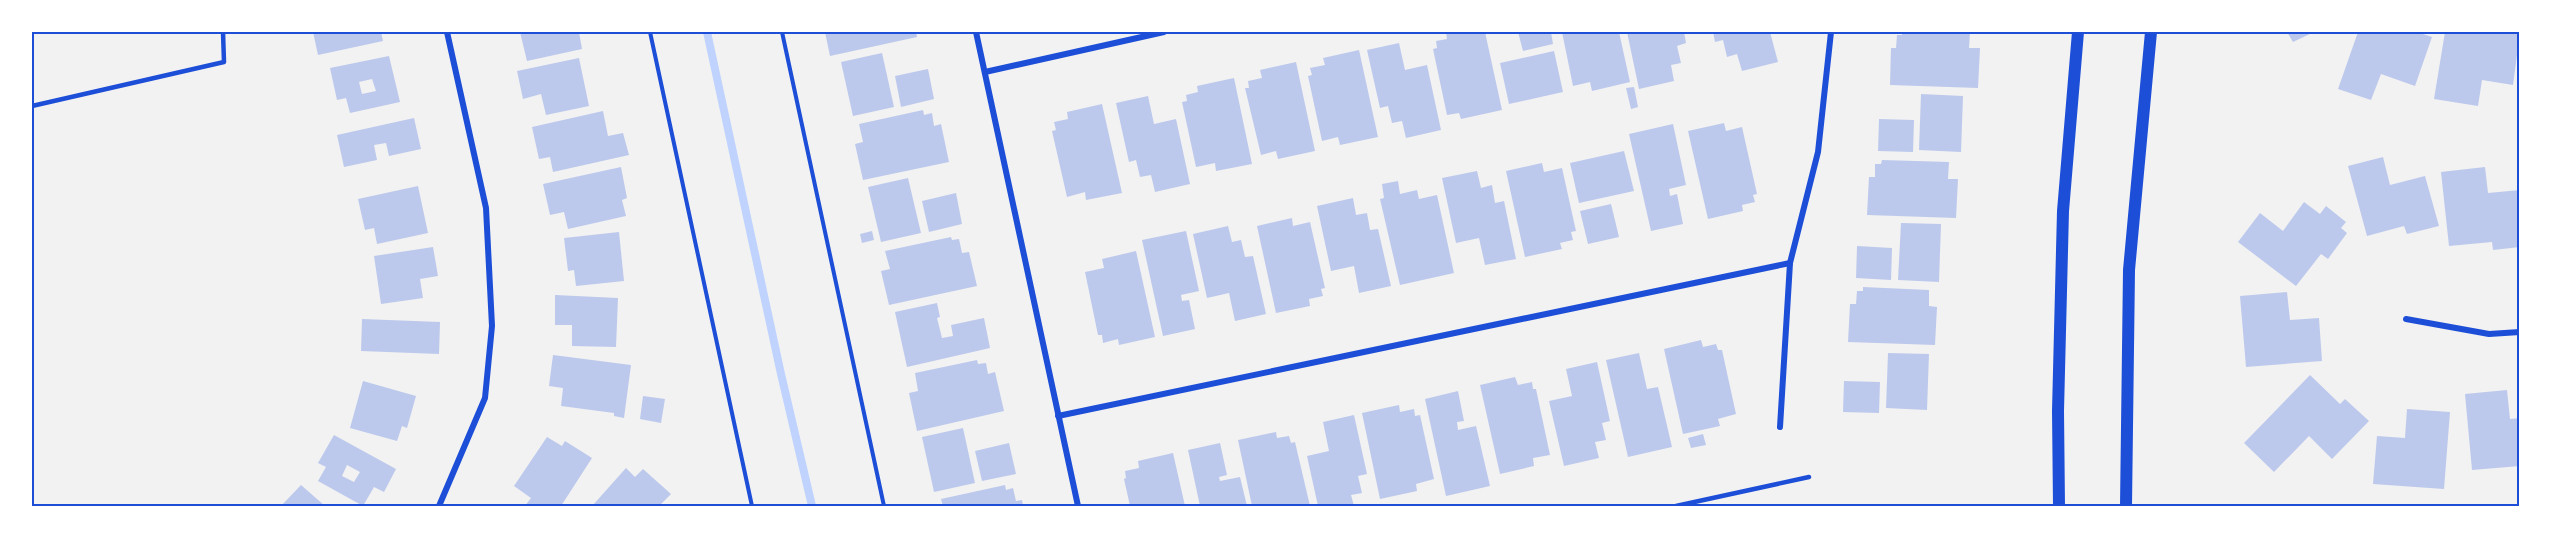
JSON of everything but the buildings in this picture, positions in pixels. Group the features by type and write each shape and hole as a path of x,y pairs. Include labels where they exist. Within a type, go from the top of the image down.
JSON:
{"main road":[{"path":"2059,507 2058,411 2063,211 2078,32"},
{"path":"2126,507 2129,270 2151,32"}],"street":[{"path":"439,507 484,398 492,326 486,208 447,32"},
{"path":"976,32 1078,507"},
{"path":"985,72 1164,32"},
{"path":"1780,427 1790,263 1818,152 1831,32"},
{"path":"1058,416 1790,263"},
{"path":"2406,319 2489,334 2520,332"}],"lane":[{"path":"32,106 224,62 224,32"},
{"path":"1676,507 1809,477"}],"path":[{"path":"650,32 752,507"},
{"path":"782,32 884,507"}],"waterway":[{"path":"707,32 812,506"}]}
